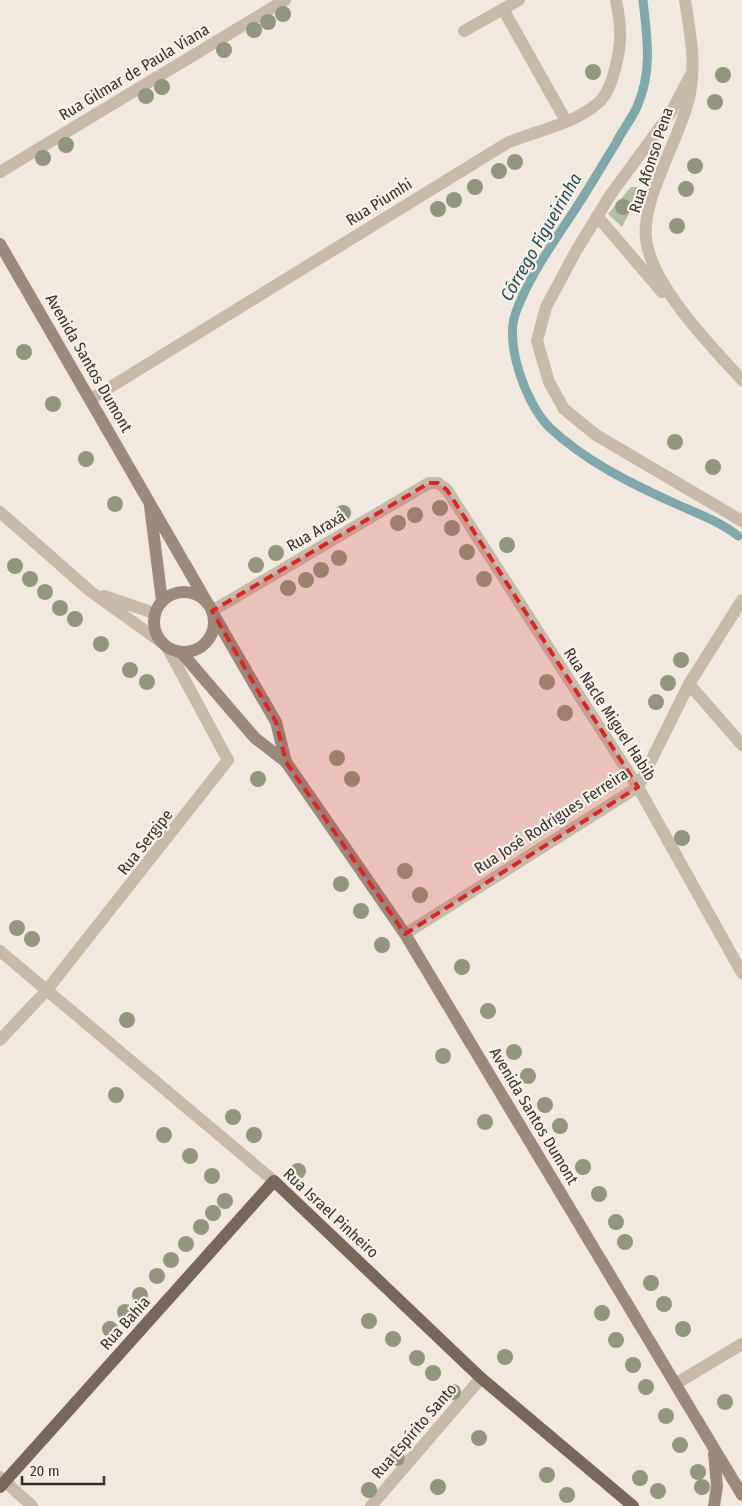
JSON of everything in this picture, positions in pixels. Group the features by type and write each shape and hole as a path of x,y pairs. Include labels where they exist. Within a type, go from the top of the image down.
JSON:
{"main road":[{"name":"Avenida Santos Dumont","path":"0,244 149,499 276,722 286,762"},
{"name":"Avenida Santos Dumont","path":"149,499 162,600"},
{"path":"190,592 203,598 210,608 213,626 208,640 196,649 181,652 164,645 154,629 154,613 162,600 175,593 190,592"},
{"name":"Avenida Santos Dumont","path":"181,652 255,738 286,762 405,934 677,1383 742,1495"},
{"name":"Rua Israel Pinheiro","path":"274,1181 481,1378 632,1506"},
{"name":"Rua Bahia","path":"2,1482 274,1181"},
{"path":"712,1444 717,1486 714,1506"}],"street":[{"name":"Rua Gilmar de Paula Viana","path":"0,172 285,0"},
{"path":"464,31 519,0"},
{"name":"Rua Piumhi","path":"91,399 507,143 566,121 600,102 606,93 617,60 620,32 616,0"},
{"name":"Rua Afonso Pena","path":"685,0 694,64 690,96 655,189 645,232 649,254 663,282 708,343"},
{"path":"503,9 566,121"},
{"path":"694,64 685,89 672,111 597,216 546,306 537,341 549,382 564,409 596,435 742,521"},
{"name":"Rua Afonso Pena","path":"597,216 742,380"},
{"name":"Rua Araxá","path":"210,608 429,483 438,483"},
{"name":"Rua Nacle Miguel Habib","path":"438,483 447,490 638,787 742,973"},
{"path":"0,512 90,590 164,645"},
{"path":"90,590 154,613"},
{"name":"Rua José Rodrigues Ferreira","path":"405,934 638,787 689,684 742,600"},
{"name":"Rua Sergipe","path":"0,1040 46,992 228,760 164,645"},
{"path":"689,684 742,745"},
{"name":"Rua Israel Pinheiro","path":"0,952 274,1181"},
{"path":"677,1383 742,1344"},
{"name":"Rua Espírito Santo","path":"371,1506 481,1378"},
{"path":"2,1482 32,1506"}],"highlighted area":[{"path":"429,483 438,483 447,490 638,787 405,934 286,762 276,722 212,611"}],"green space":[{"path":"631,187 637,187 640,192 622,227 608,214"}],"waterway":[{"name":"Córrego Figueirinha","path":"643,0 648,54 645,80 637,107 586,192 546,253 521,300 513,325 515,356 525,389 532,404 540,417 563,439 608,470 715,522 738,536"}]}
